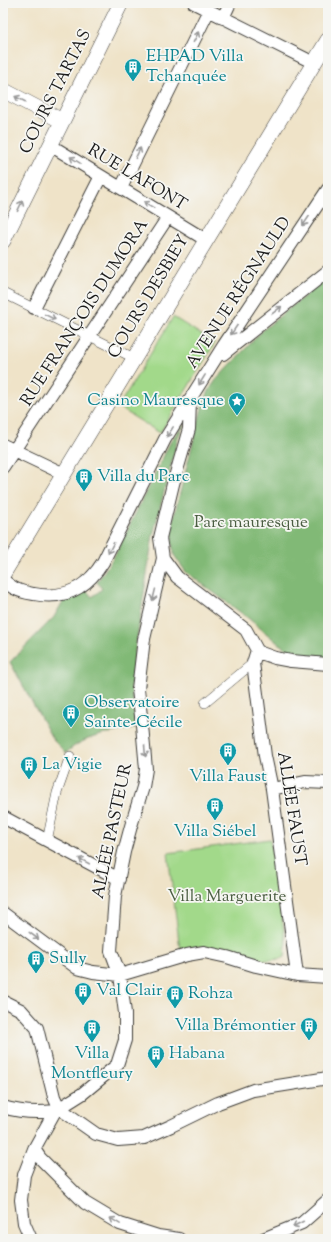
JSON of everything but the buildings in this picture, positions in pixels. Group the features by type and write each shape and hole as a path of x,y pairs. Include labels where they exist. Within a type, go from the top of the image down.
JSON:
{"street":[{"name":"COURS TARTAS","path":"3,241 122,3"},
{"path":"194,3 314,63"},
{"path":"223,18 230,3"},
{"path":"121,188 209,10"},
{"name":"COURS DESBIEY","path":"3,574 328,40"},
{"path":"3,90 62,121"},
{"name":"RUE LAFONT","path":"50,145 206,240"},
{"path":"34,308 100,176"},
{"name":"AVENUE RÉGNAULD","path":"3,580 16,590 44,596 60,595 85,583 96,574 165,439 214,361 328,189"},
{"name":"RUE FRANÇOIS DUMORA","path":"3,467 168,217"},
{"path":"214,361 328,271"},
{"path":"3,293 134,358"},
{"path":"190,399 189,430 173,484 160,538 163,558 177,577 246,630 257,650 261,653 275,658 291,661 328,664"},
{"path":"3,445 64,474"},
{"name":"ALLÉE PASTEUR","path":"57,1110 82,1094 117,1065 125,1040 125,1013 120,975 111,951 115,896 131,826 143,787 146,769 138,689 144,639 163,558"},
{"name":"ALLÉE FAUST","path":"257,650 252,663 265,756 272,789 297,974"},
{"path":"205,703 252,663"},
{"path":"47,841 57,793 70,756"},
{"path":"272,789 304,782 328,783"},
{"path":"3,817 119,879"},
{"path":"3,913 77,968 93,972 120,975 187,955 204,952 256,966 297,974 328,977"},
{"path":"3,1001 21,1010 37,1028 57,1110 34,1150 24,1175 21,1200 24,1223 31,1239"},
{"path":"3,1107 10,1110 41,1113 57,1110 96,1134 118,1140 144,1138 218,1103 253,1090 328,1078"},
{"path":"34,1150 40,1158 85,1203 120,1224 158,1236 179,1239"},
{"path":"263,1239 302,1222 328,1200"}],"green space":[{"name":"Parc mauresque","path":"328,277 328,658 296,654 279,644 248,618 186,572 174,555 172,543 173,520 203,404 210,389 216,380 263,330"},
{"path":"173,317 215,343 160,433 118,407"},
{"path":"184,423 185,426 182,428 178,438 153,535 133,664 131,688 136,728 90,738 73,747 66,753 53,740 10,662 54,617 65,598 86,590 92,597 102,589 97,582 115,555 171,441"},
{"name":"Villa Marguerite","path":"270,839 286,944 285,957 262,960 226,950 208,947 191,947 180,950 168,853"}],"place":[{"name":"EHPAD Villa Tchanquée","path":"133,82"},
{"name":"Casino Mauresque","path":"237,416"},
{"name":"Villa du Parc","path":"84,492"},
{"name":"Observatoire Sainte-Cécile","path":"71,728"},
{"name":"Villa Faust","path":"228,766"},
{"name":"La Vigie","path":"29,780"},
{"name":"Villa Siébel","path":"215,821"},
{"name":"Sully","path":"36,974"},
{"name":"Val Clair","path":"83,1006"},
{"name":"Rohza","path":"175,1009"},
{"name":"Villa Brémontier","path":"309,1041"},
{"name":"Villa Montfleury","path":"92,1043"},
{"name":"Habana","path":"156,1069"}]}
